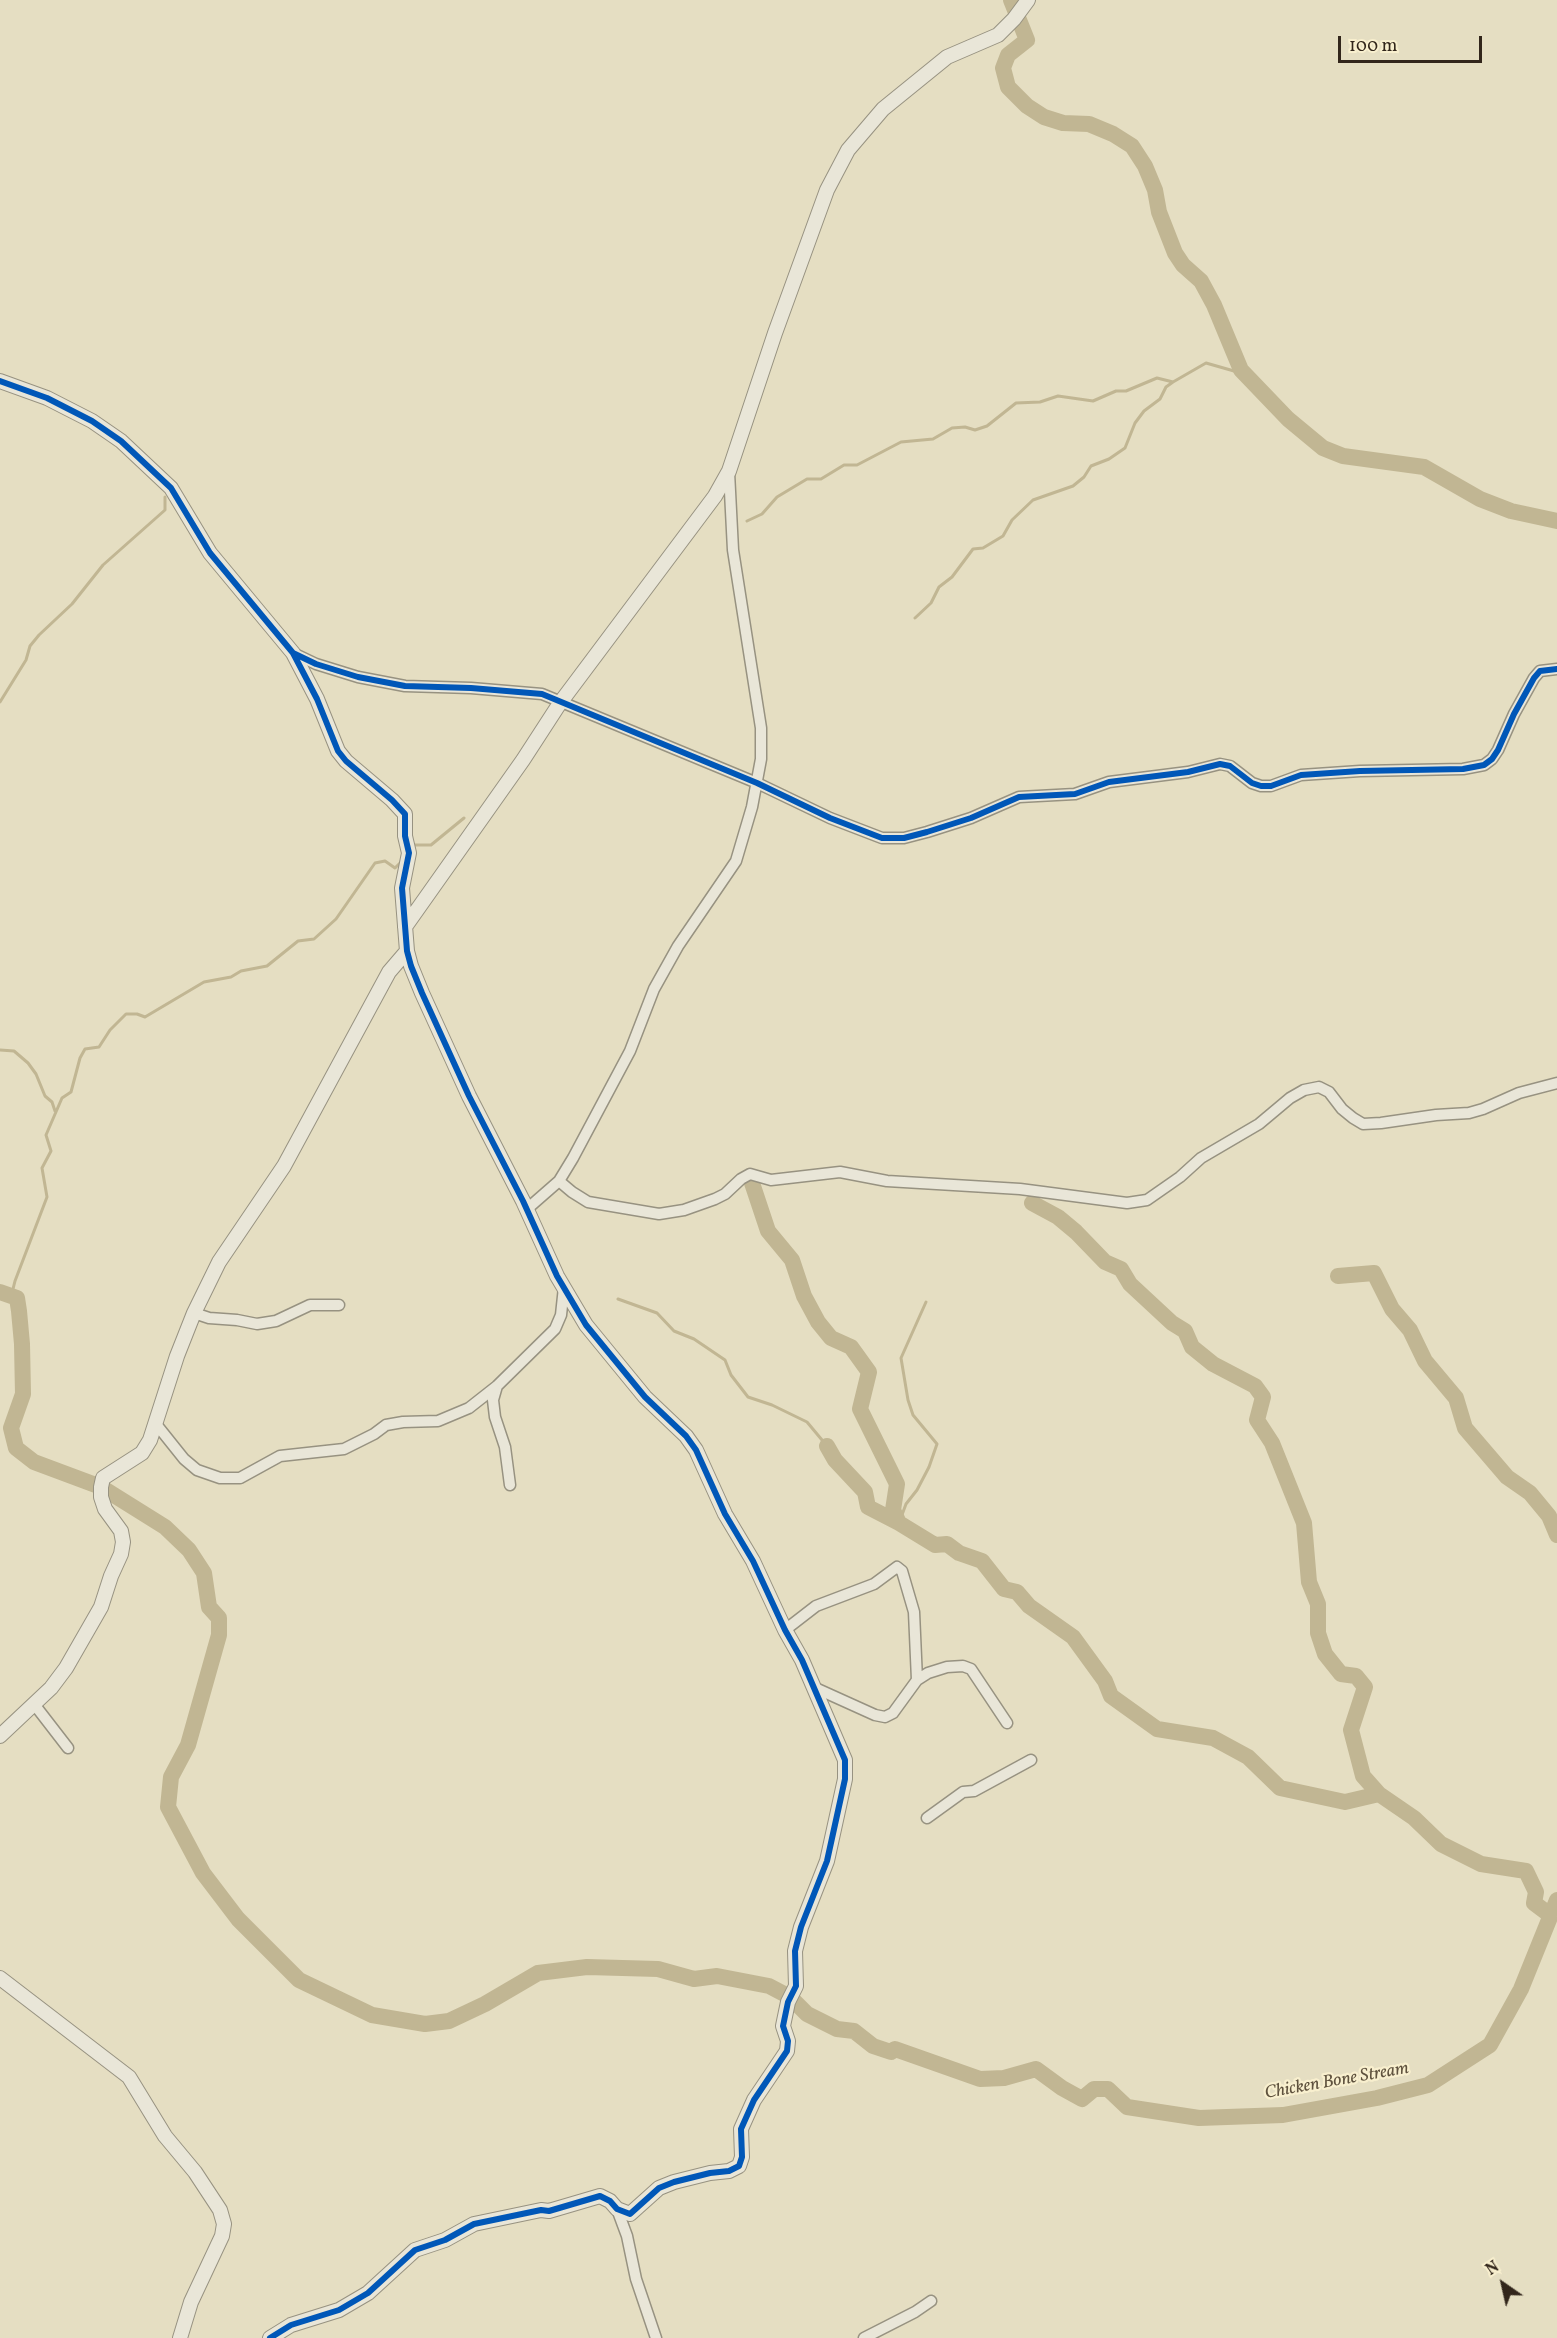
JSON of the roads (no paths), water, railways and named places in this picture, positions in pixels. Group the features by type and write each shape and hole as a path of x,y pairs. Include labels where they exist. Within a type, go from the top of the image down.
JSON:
{"street":[{"path":"405,927 523,760 560,703 715,496 729,471 771,344 827,190 848,150 883,109 947,57 998,35 1028,0"},
{"path":"0,381 68,407 122,441 171,488 210,553 293,653 317,699 338,751 346,761 405,814 405,836 409,852 402,888 407,951 422,993 469,1096 527,1209 550,1262 593,1334 645,1397 692,1443 725,1514 753,1562 802,1660 844,1757 845,1774 827,1861 801,1927 795,1951 796,1986 788,2002 783,2026 788,2041 788,2051 754,2100 741,2129 742,2157 739,2166 729,2171 710,2173 659,2188 630,2214 617,2210"},
{"path":"527,1209 559,1181 630,1051 659,980 678,946 736,861 757,783 761,759 761,728 733,550 729,471"},
{"path":"293,653 316,664 384,683 413,687 471,688 537,693 757,783 857,830 882,838 904,838 971,818 1019,797 1074,795 1109,782 1188,772 1220,764 1230,766 1252,783 1261,786 1271,786 1301,775 1360,771 1463,769 1484,765 1492,759 1534,678 1540,671 1557,669"},
{"path":"0,1736 51,1688 66,1668 101,1607 121,1554 123,1542 121,1531 105,1509 101,1497 104,1478 142,1453 156,1424 177,1356 194,1313 219,1262 284,1166 389,972 407,951"},
{"path":"559,1181 588,1202 659,1214 684,1210 715,1199 750,1174 771,1180 840,1172 887,1181 1020,1189 1127,1203 1147,1200 1180,1177 1201,1158 1259,1124 1290,1098 1304,1090 1319,1087 1329,1092 1342,1109 1363,1124 1381,1124 1436,1115 1469,1113 1519,1093 1557,1083"},
{"path":"156,1424 184,1460 197,1470 220,1478 240,1478 280,1456 344,1449 374,1434 386,1425 438,1421 469,1408 497,1386 555,1329 561,1316 564,1287"},
{"path":"194,1313 209,1318 257,1324 276,1321 310,1305 339,1305"},
{"path":"497,1386 494,1400 495,1417 505,1447 510,1485"},
{"path":"785,1630 816,1606 874,1584 897,1567 902,1571 914,1612 917,1680"},
{"path":"813,1687 875,1716 885,1717 893,1713 917,1680 928,1673 947,1667 963,1666 970,1669 1007,1723"},
{"path":"34,1704 68,1748"},
{"path":"927,1818 963,1792 974,1791 1031,1760"},
{"path":"0,1978 129,2077 165,2136 195,2172 220,2210 224,2224 222,2236 191,2302 180,2338"},
{"path":"270,2338 291,2325 339,2310 368,2293 415,2250 445,2240 474,2224 541,2210 549,2211 600,2196 610,2200 617,2210 627,2236 636,2279 656,2338"},
{"path":"864,2338 931,2301"}],"waterway":[{"path":"1011,0 1027,40 1008,55 1003,68 1008,87 1027,106 1044,117 1063,123 1089,124 1113,134 1132,146 1145,166 1155,190 1159,212 1175,253 1183,265 1201,281 1214,305 1241,370 1288,419 1323,448 1343,456 1424,467 1480,499 1511,511 1557,521"},
{"path":"747,521 762,514 777,497 807,479 821,479 844,465 857,465 901,442 933,439 952,428 965,427 975,430 987,426 1016,403 1040,402 1058,396 1093,401 1157,378 1173,382 1206,363 1234,371 1241,370"},
{"path":"915,618 931,603 939,587 952,577 973,549 983,548 1003,536 1012,520 1033,500 1073,486 1084,477 1091,466 1109,459 1125,448 1135,423 1144,411 1160,399 1166,387 1173,382"},
{"path":"0,702 26,660 30,646 72,604 103,565 165,510 165,497"},
{"path":"410,845 431,845 464,818"},
{"path":"17,1298 13,1289 15,1281 47,1197 42,1168 51,1151 46,1135 62,1098 71,1092 80,1058 85,1049 99,1047 110,1030 126,1014 145,1017 204,982 231,977 241,971 267,966 298,941 314,939 336,919 375,863 385,861 395,868 400,863"},
{"path":"0,1050 14,1051 28,1063 55,1111"},
{"path":"750,1177 768,1231 792,1260 804,1296 818,1322 831,1338 851,1347 869,1372 860,1409 897,1484 893,1510 899,1523 935,1545 947,1544 959,1553 982,1561 1004,1589 1017,1592 1029,1606 1073,1637 1105,1681 1111,1696 1157,1729 1213,1738 1248,1757 1280,1788 1345,1802 1379,1794 1414,1818 1441,1844 1481,1864 1526,1871 1536,1892 1534,1903 1546,1912 1553,1909"},
{"path":"1032,1203 1058,1217 1105,1262 1121,1269 1130,1284 1172,1323 1185,1331 1192,1347 1213,1364 1255,1386 1263,1397 1257,1420 1272,1443 1304,1523 1309,1582 1318,1604 1318,1633 1325,1654 1341,1674 1356,1676 1365,1687 1351,1730 1363,1776 1379,1794"},
{"path":"1338,1276 1374,1273 1392,1309 1410,1330 1425,1361 1456,1398 1465,1428 1507,1477 1530,1493 1549,1516 1557,1535"},
{"name":"Chicken Bone Stream","path":"0,1292 17,1298 19,1311 23,1394 11,1428 16,1448 34,1462 101,1487 165,1527 189,1550 204,1573 209,1607 219,1618 219,1635 188,1745 171,1777 168,1807 203,1873 238,1919 299,1980 372,2015 425,2024 449,2021 485,2004 538,1973 587,1967 658,1969 694,1979 717,1976 769,1986 790,1997 807,2014 837,2029 854,2031 873,2046 891,2052 895,2049 980,2079 1004,2078 1036,2069 1082,2099 1094,2089 1108,2089 1127,2107 1199,2118 1283,2115 1377,2098 1428,2085 1490,2045 1521,1989 1557,1900"},
{"path":"618,1299 657,1313 674,1331 694,1339 725,1360 731,1375 748,1397 772,1405 807,1422 827,1446"},
{"path":"899,1523 906,1504 917,1490 929,1467 937,1444 913,1415 908,1400 901,1358 926,1302"},
{"path":"827,1446 835,1460 865,1492 868,1507 899,1523"}]}
